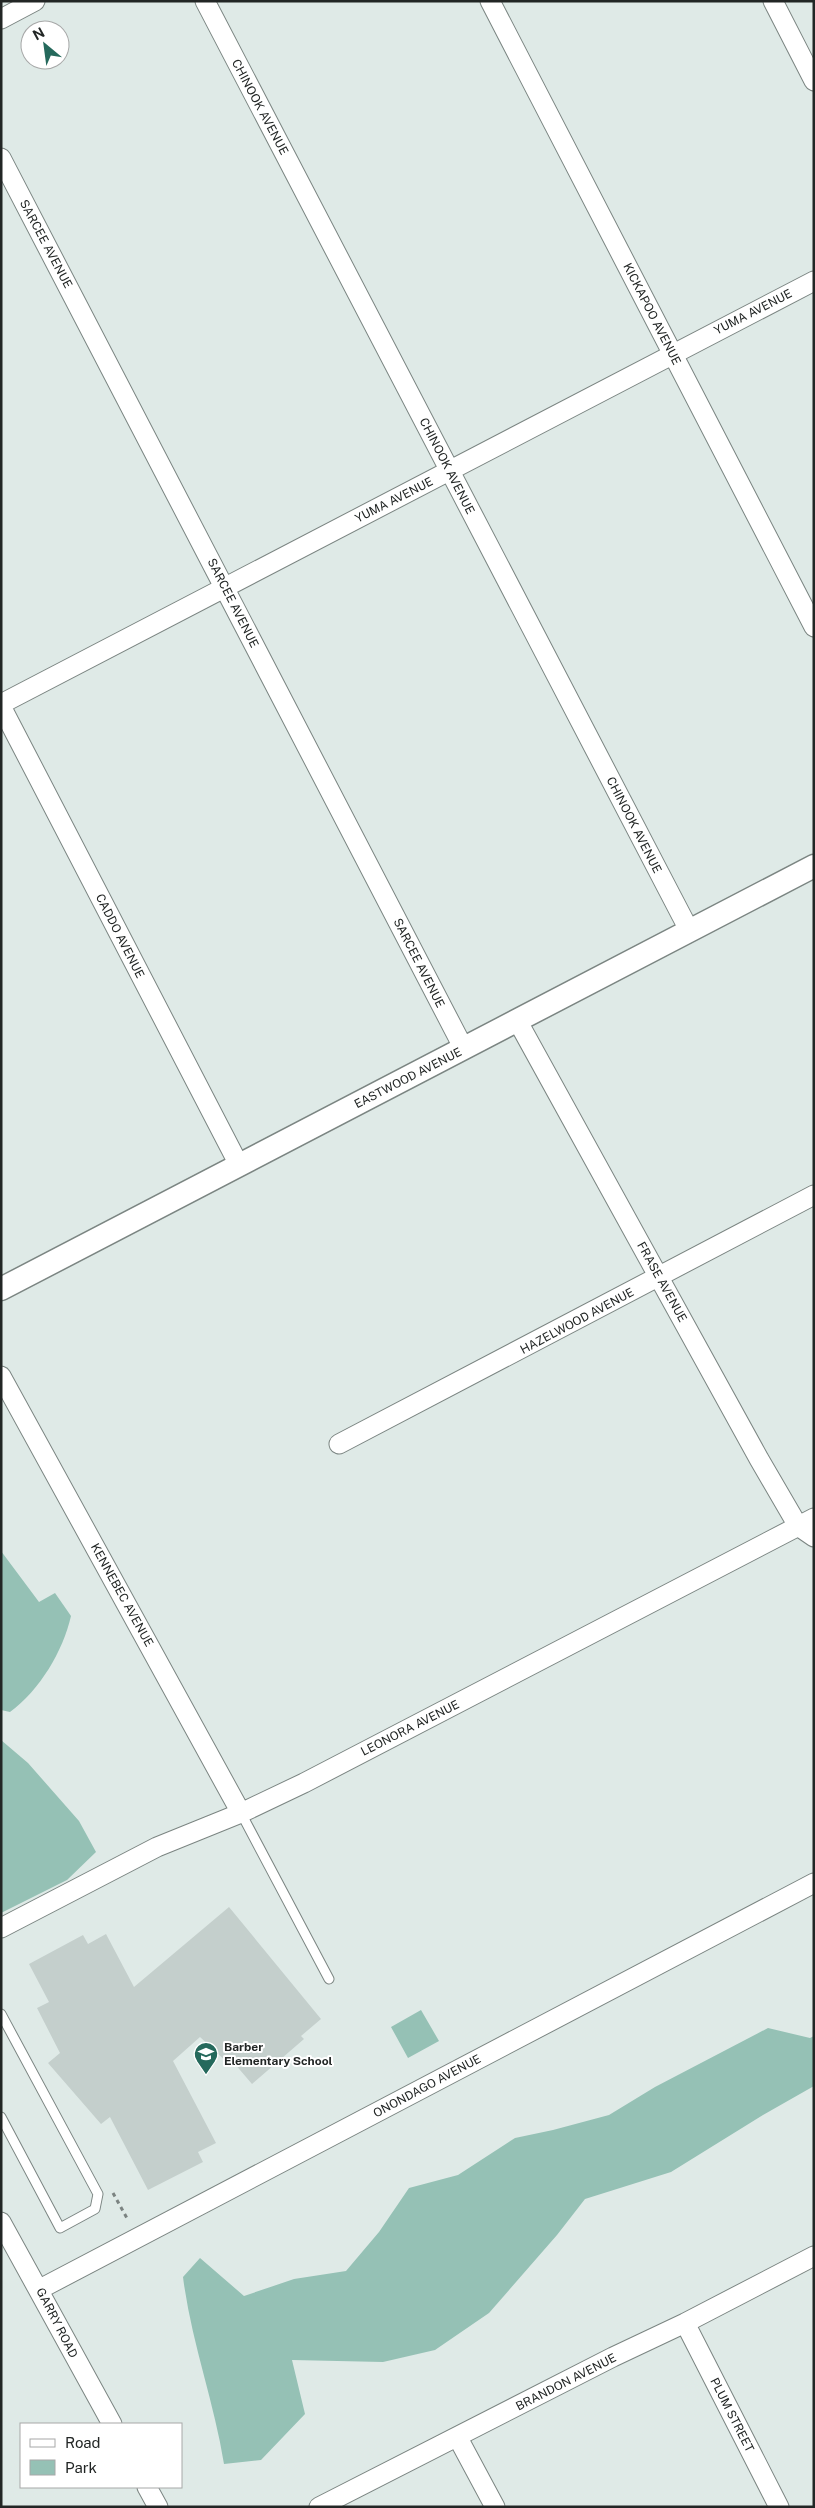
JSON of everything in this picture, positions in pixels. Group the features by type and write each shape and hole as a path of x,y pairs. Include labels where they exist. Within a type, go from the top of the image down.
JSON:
{"street":[{"path":"1,19 35,1"},
{"name":"CHINOOK AVENUE","path":"204,1 689,930"},
{"name":"KICKAPOO AVENUE","path":"490,1 814,627"},
{"path":"773,1 814,81"},
{"name":"SARCEE AVENUE","path":"1,158 226,587 464,1049"},
{"name":"YUMA AVENUE","path":"1,705 814,281"},
{"name":"CADDO AVENUE","path":"1,705 239,1165"},
{"name":"EASTWOOD AVENUE","path":"1,1289 814,866"},
{"name":"FRASE AVENUE","path":"517,1020 758,1460 806,1522 814,1537"},
{"name":"HAZELWOOD AVENUE","path":"339,1444 659,1278 814,1195"},
{"name":"KENNEBEC AVENUE","path":"1,1376 241,1813"},
{"name":"LEONORA AVENUE","path":"1,1928 157,1847 241,1813 304,1783 806,1522"},
{"name":"ONONDAGO AVENUE","path":"40,2289 814,1883"},
{"name":"GARRY ROAD","path":"1,2222 40,2289 111,2423"},
{"name":"BRANDON AVENUE","path":"319,2507 814,2256"},
{"name":"PLUM STREET","path":"685,2323 779,2507"},
{"path":"458,2438 495,2507"},
{"path":"148,2488 158,2507"}],"lane":[{"path":"241,1813 329,1979"},
{"path":"1,2014 98,2194 95,2208 60,2228 2,2120"}],"path":[{"path":"122,2209 128,2220"}],"green space":[{"path":"1,1551 39,1602 55,1593 71,1616 62,1643 49,1669 31,1693 10,1712 1,1710"},
{"path":"1,1740 28,1763 79,1821 96,1852 67,1880 1,1913"},
{"path":"421,2010 439,2041 408,2058 391,2027"},
{"path":"768,2028 810,2038 814,2036 814,2086 671,2172 585,2199 557,2235 489,2313 435,2350 383,2362 292,2360 305,2414 261,2460 224,2464 191,2324 183,2277 200,2258 244,2296 294,2279 346,2271 379,2232 409,2188 458,2175 515,2138 609,2115 655,2087"}],"building":[{"path":"229,1907 321,2019 301,2036 304,2039 252,2084 234,2063 231,2066 200,2037 173,2061 216,2143 198,2152 203,2162 148,2190 110,2117 101,2124 48,2063 60,2053 37,2008 49,2002 29,1964 83,1935 88,1944 106,1934 134,1987"}],"place":[{"name":"Barber Elementary School","path":"206,2075"}]}
